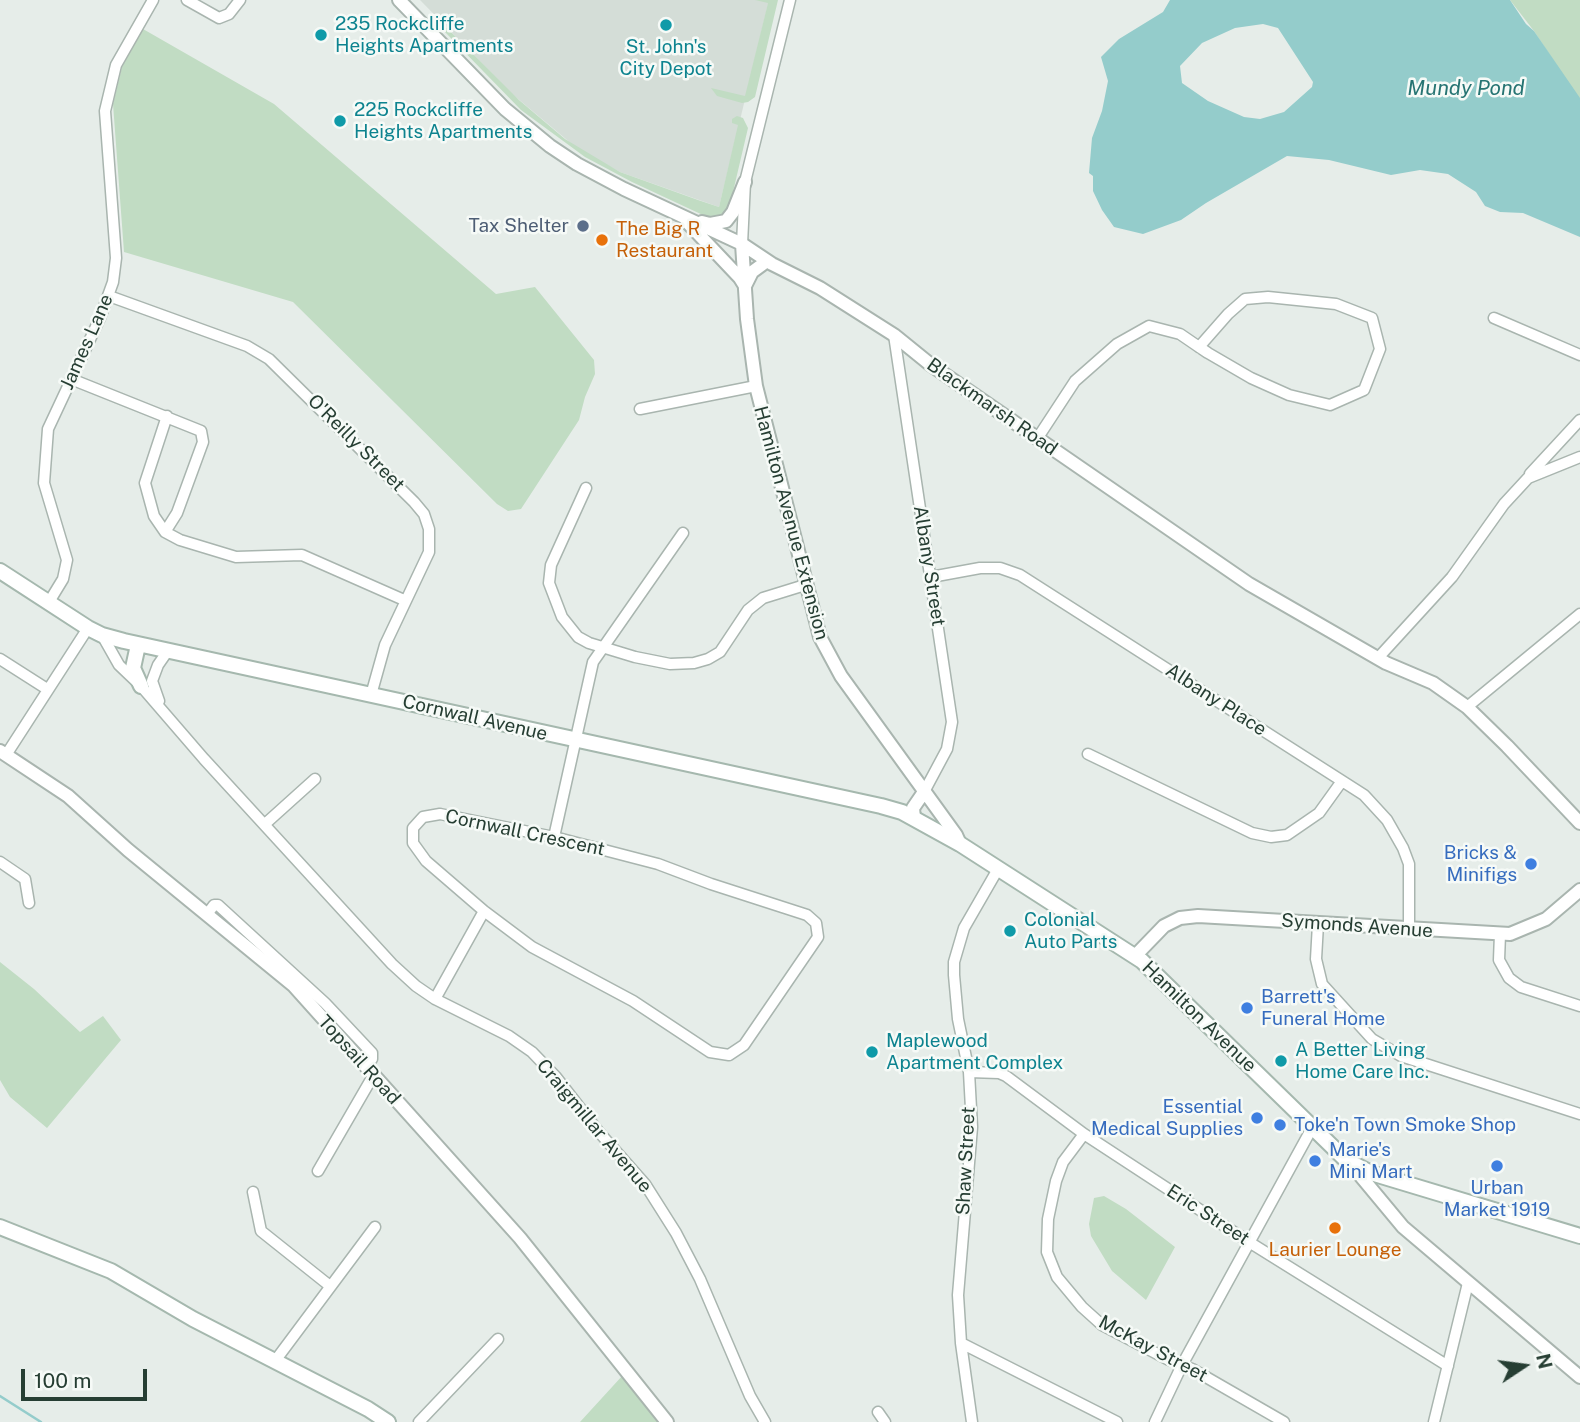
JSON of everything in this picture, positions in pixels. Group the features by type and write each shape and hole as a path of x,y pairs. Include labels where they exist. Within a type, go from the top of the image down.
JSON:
{"main road":[{"name":"Cornwall Avenue","path":"0,571 102,635 167,652 277,673 575,741 881,806 914,818 960,844"},
{"path":"138,645 133,668 141,686"},
{"name":"Hamilton Avenue","path":"960,844 1135,956 1346,1160"},
{"name":"Hamilton Avenue","path":"1316,1132 1368,1167"},
{"path":"1346,1160 1435,1192"},
{"path":"1368,1167 1392,1180 1580,1236"},
{"path":"0,1227 111,1271 193,1319 368,1409 388,1422"}],"street":[{"name":"James Lane","path":"49,602 63,579 66,560 46,496 45,455 48,429 109,296 115,274 105,111 116,65 153,0"},
{"path":"187,0 219,18 229,14 240,0"},
{"name":"Blackmarsh Road","path":"399,0 505,109 538,137 578,164 685,219 742,244 767,261 820,288 894,335 930,365 1249,584 1378,658 1433,683 1467,707 1580,823"},
{"path":"685,219 710,224 726,221 733,212 745,182 790,0"},
{"path":"742,244 745,182"},
{"path":"685,219 740,278 745,287"},
{"name":"Hamilton Avenue Extension","path":"742,244 755,386 820,637 829,658 960,844"},
{"path":"745,287 752,272 767,261"},
{"name":"O'Reilly Street","path":"109,296 247,346 264,355 281,368 414,502 427,522 430,544 426,559 404,600 382,652 371,695"},
{"path":"1037,439 1075,381 1117,344 1149,326 1180,334 1199,347 1251,378 1289,395 1330,405 1364,390 1380,349 1372,318 1336,304 1268,297 1245,299 1227,314 1199,347"},
{"path":"1494,318 1580,355"},
{"name":"Albany Street","path":"894,335 952,722 947,749 913,808 914,818"},
{"path":"71,379 199,429 204,439 177,513 165,532"},
{"path":"640,410 755,386"},
{"path":"167,416 145,483 154,516 165,532 180,540 236,557 302,555 404,600"},
{"path":"1378,658 1452,577 1504,505 1580,421"},
{"path":"1528,478 1580,457"},
{"path":"586,488 551,565 549,583 558,609 569,628 578,637 601,648 670,664 701,661 720,652 755,604 772,595 805,585"},
{"path":"554,837 593,662 682,533"},
{"name":"Albany Place","path":"931,577 979,568 1000,568 1020,575 1364,795 1387,820 1409,864 1409,929"},
{"path":"1467,707 1580,614"},
{"path":"3,753 88,628"},
{"name":"Craigmillar Avenue","path":"102,635 119,665 169,716 392,964 435,999 509,1035 532,1052 556,1077 598,1131 645,1184 676,1233 700,1279 750,1396 765,1422"},
{"name":"Craigmillar Avenue","path":"167,652 152,681 156,696 169,716"},
{"path":"0,659 47,689"},
{"name":"Topsail Road","path":"3,753 68,796 128,850 293,985 520,1238 667,1422"},
{"path":"1088,754 1252,833 1271,837 1287,835 1319,813 1342,781"},
{"path":"265,824 315,779"},
{"name":"Cornwall Crescent","path":"440,814 554,837 658,864 807,915 816,923 818,937 744,1045 733,1054 722,1055 705,1049 633,1000 532,947 484,911 426,861 415,848 412,833 418,820 427,815 440,814"},
{"path":"0,862 25,879 29,903"},
{"name":"Shaw Street","path":"972,1422 961,1343 958,1295 972,1127 969,1072 958,1019 954,962 964,928 998,869"},
{"name":"Symonds Avenue","path":"1135,956 1164,926 1188,916 1500,934 1520,932 1538,924 1580,890"},
{"path":"435,999 484,911"},
{"path":"1318,924 1316,959 1322,984 1371,1039 1401,1056 1580,1114"},
{"path":"1500,934 1499,960 1509,978 1521,987 1580,1006"},
{"path":"318,1171 369,1071"},
{"name":"Eric Street","path":"969,1072 999,1073 1006,1076 1084,1134 1249,1242 1448,1366"},
{"path":"1155,1422 1182,1365 1249,1242 1316,1132"},
{"name":"McKay Street","path":"1084,1134 1063,1162 1056,1181 1046,1239 1051,1264 1068,1292 1102,1325 1182,1365 1284,1422"},
{"name":"Hamilton Avenue","path":"1346,1160 1403,1227 1580,1377"},
{"name":"Hamilton Avenue","path":"1368,1167 1386,1208"},
{"path":"1380,1195 1384,1185 1392,1180"},
{"path":"253,1192 261,1231 330,1286"},
{"path":"275,1361 375,1227"},
{"path":"1434,1422 1468,1283"},
{"path":"419,1422 498,1339"},
{"path":"961,1343 1116,1422"},
{"path":"878,1412 886,1422"}],"shaded area":[{"path":"420,0 769,0 719,207 620,172 579,150 511,93"}],"green space":[{"path":"755,0 778,0 755,97 742,103 717,96 711,88 745,96 768,3"},
{"path":"1510,0 1580,0 1580,101 1534,31"},
{"path":"441,22 519,100 565,139 620,172 719,207 738,125 732,123 732,119 737,116 743,118 748,128 729,209 719,217 705,216 585,157 521,110 444,31"},
{"path":"143,29 274,104 496,294 535,287 594,360 595,374 579,420 521,509 508,511 497,504 293,302 124,252 113,104 122,67"},
{"path":"0,962 80,1032 103,1016 121,1040 47,1128 10,1097 0,1080"},
{"path":"1104,1196 1126,1209 1175,1247 1146,1300 1112,1271 1091,1236 1089,1224 1094,1198"},
{"path":"623,1375 662,1422 580,1422"}],"water":[{"name":"Mundy Pond","path":"1170,0 1510,0 1580,98 1580,237 1523,213 1500,212 1485,206 1476,192 1448,174 1420,170 1391,175 1329,160 1287,156 1181,220 1143,234 1114,227 1093,191 1093,176 1089,173 1092,138 1102,111 1108,81 1101,57 1119,39 1163,12","holes":["1263,24 1278,28 1313,82 1312,87 1284,112 1260,119 1244,117 1208,101 1182,83 1180,66 1202,43 1235,28"]}],"waterway":[{"path":"0,1396 41,1422"}],"place":[{"name":"St. John's City Depot","path":"666,25"},
{"name":"235 Rockcliffe Heights Apartments","path":"321,35"},
{"name":"225 Rockcliffe Heights Apartments","path":"340,121"},
{"name":"Tax Shelter","path":"583,226"},
{"name":"The Big R Restaurant","path":"602,240"},
{"name":"Bricks & Minifigs","path":"1531,864"},
{"name":"Colonial Auto Parts","path":"1010,931"},
{"name":"Barrett's Funeral Home","path":"1247,1008"},
{"name":"Maplewood Apartment Complex","path":"872,1052"},
{"name":"A Better Living Home Care Inc.","path":"1281,1061"},
{"name":"Essential Medical Supplies","path":"1257,1118"},
{"name":"Toke'n Town Smoke Shop","path":"1280,1125"},
{"name":"Marie's Mini Mart","path":"1315,1161"},
{"name":"Urban Market 1919","path":"1497,1166"},
{"name":"Laurier Lounge","path":"1335,1228"}]}
